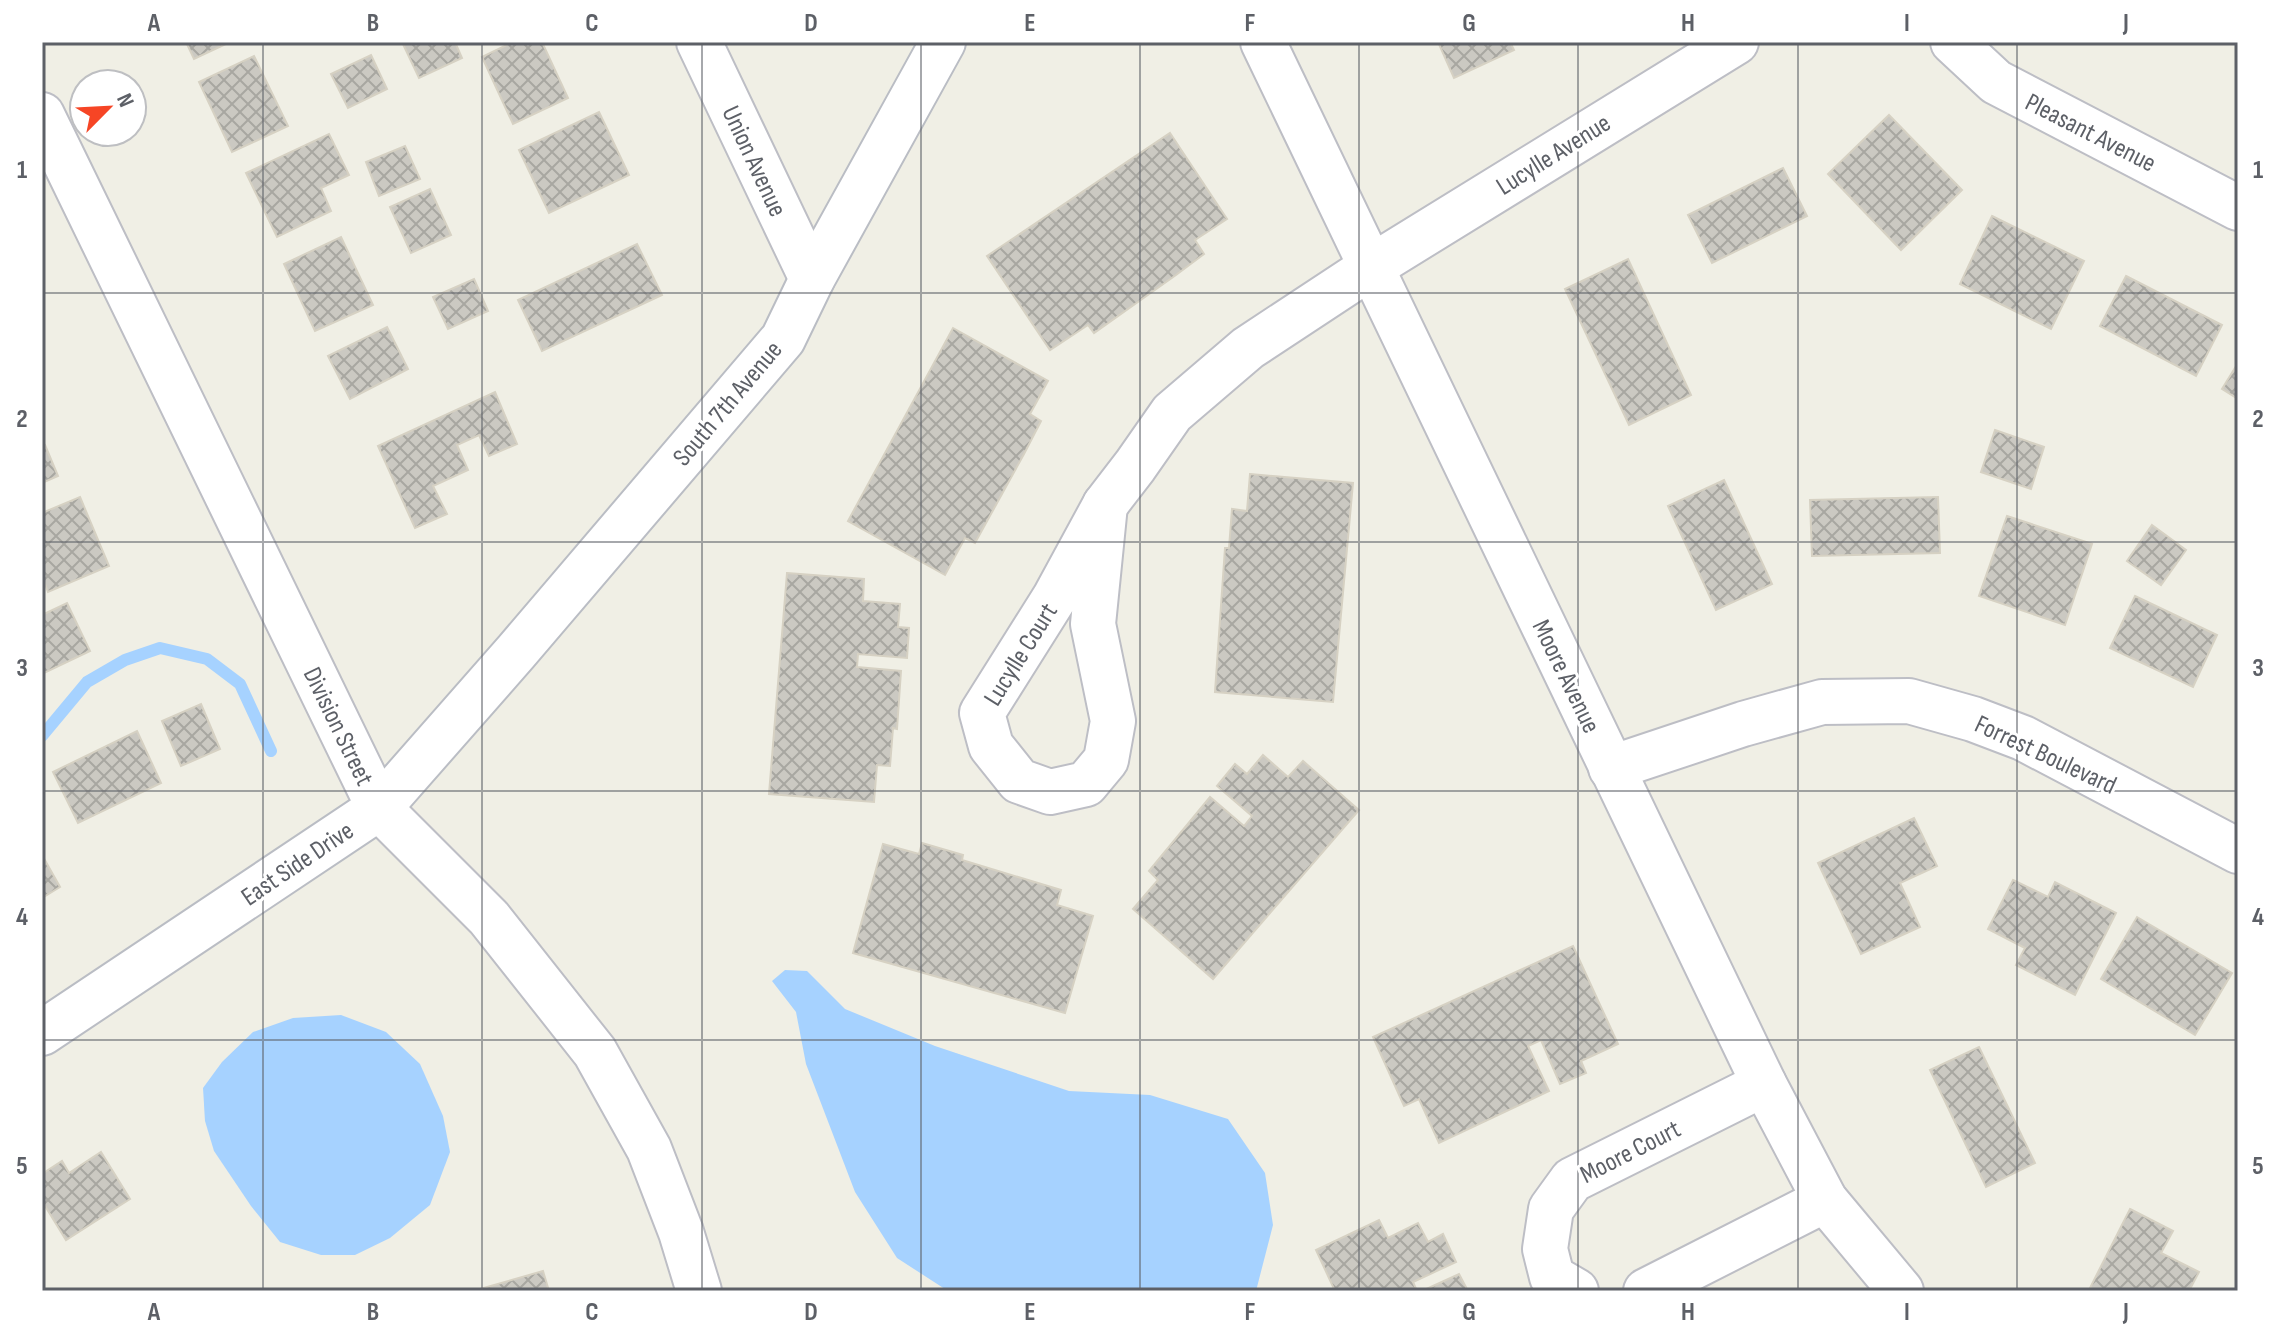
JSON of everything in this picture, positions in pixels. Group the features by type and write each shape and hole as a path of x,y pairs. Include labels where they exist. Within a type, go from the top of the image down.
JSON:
{"street":[{"name":"Union Avenue","path":"699,42 812,279"},
{"name":"South 7th Avenue","path":"516,652 783,339 812,279 943,42"},
{"name":"Moore Avenue","path":"1263,42 1764,1084 1825,1200 1901,1291"},
{"name":"Lucylle Avenue","path":"1371,267 1736,42"},
{"name":"Pleasant Avenue","path":"1953,42 1996,82 2238,208"},
{"name":"Division Street","path":"42,115 379,808 489,918 595,1052 649,1149 681,1232 699,1291"},
{"name":"Lucylle Court","path":"1105,505 1093,624 1113,721 1106,760 1086,784 1050,792 1019,781 991,746 982,713 1055,597 1105,505 1172,413 1248,348 1371,267"},
{"name":"East Side Drive","path":"42,1033 379,808 516,652"},
{"name":"Forrest Boulevard","path":"1611,768 1743,724 1822,702 1909,701 1973,719 2023,738 2238,851"},
{"name":"Moore Court","path":"1576,1291 1552,1277 1545,1249 1551,1209 1572,1180 1764,1084"},
{"path":"1646,1291 1825,1200"}],"water":[{"path":"785,970 807,971 845,1009 935,1046 1069,1091 1150,1095 1228,1119 1265,1173 1273,1225 1256,1291 948,1291 897,1258 855,1192 806,1064 796,1012 772,981"},
{"path":"341,1015 386,1032 420,1064 443,1116 450,1152 430,1205 390,1238 355,1255 321,1255 280,1242 251,1206 214,1151 205,1121 203,1088 222,1062 253,1032 293,1018"}],"building":[{"path":"186,42 230,42 194,59"},
{"path":"402,42 455,42 462,58 419,78"},
{"path":"513,42 542,42 568,98 513,124 482,57"},
{"path":"1438,42 1510,42 1514,50 1454,78"},
{"path":"371,55 387,89 348,108 331,74"},
{"path":"254,56 288,126 232,152 199,82"},
{"path":"599,112 629,175 549,213 519,150"},
{"path":"1889,115 1962,190 1901,250 1828,174"},
{"path":"1170,133 1227,219 1195,240 1204,254 1176,275 1094,333 1088,325 1050,350 987,256"},
{"path":"329,134 349,175 321,188 331,211 277,237 246,173"},
{"path":"405,146 420,179 379,196 366,162"},
{"path":"1783,168 1807,216 1712,263 1688,215"},
{"path":"430,189 451,235 411,253 390,207"},
{"path":"1992,216 2084,261 2051,329 1960,284"},
{"path":"341,237 373,305 315,331 284,264"},
{"path":"637,244 662,295 542,351 518,300"},
{"path":"1628,259 1691,395 1629,425 1565,289"},
{"path":"2126,276 2222,325 2196,376 2100,326"},
{"path":"474,279 488,311 448,329 433,297"},
{"path":"387,327 408,369 350,399 328,356"},
{"path":"953,328 1048,381 1030,414 1041,421 1024,454 975,543 965,538 945,575 848,521"},
{"path":"2238,363 2238,399 2222,389"},
{"path":"495,392 517,444 489,456 479,435 457,445 468,470 433,486 447,514 415,528 378,446"},
{"path":"1995,430 2044,447 2031,489 1981,472"},
{"path":"45,445 58,476 42,483 42,446"},
{"path":"1250,474 1353,483 1333,702 1215,692 1225,548 1229,548 1232,509 1247,511"},
{"path":"1724,480 1772,584 1716,610 1668,506"},
{"path":"80,497 109,566 48,592 42,576 42,513"},
{"path":"1938,497 1940,553 1812,556 1810,500"},
{"path":"2007,516 2092,544 2065,625 1979,596"},
{"path":"2152,525 2186,550 2161,585 2127,561"},
{"path":"787,573 864,579 863,601 900,604 898,627 909,628 907,658 858,654 857,667 901,671 897,729 893,728 890,766 877,765 874,802 769,794"},
{"path":"2135,596 2217,635 2193,687 2110,648"},
{"path":"67,603 90,651 42,674 42,615"},
{"path":"201,704 220,749 181,766 162,721"},
{"path":"137,731 161,783 78,823 53,772"},
{"path":"1263,755 1288,777 1303,761 1359,810 1213,979 1133,909 1158,880 1149,871 1210,797 1244,826 1252,816 1217,786 1235,764 1247,774"},
{"path":"1914,818 1937,866 1900,883 1920,927 1861,954 1818,863"},
{"path":"922,843 963,855 962,860 1061,890 1057,905 1093,916 1065,1013 853,953 883,844 919,854"},
{"path":"42,855 60,887 42,898"},
{"path":"2013,880 2048,897 2055,882 2116,913 2075,995 2016,965 2025,948 1988,929"},
{"path":"2137,917 2232,973 2195,1035 2101,979"},
{"path":"1573,946 1618,1044 1581,1061 1586,1073 1560,1084 1541,1040 1528,1046 1549,1091 1439,1143 1419,1099 1404,1106 1373,1037"},
{"path":"1979,1047 2035,1163 1986,1187 1930,1070"},
{"path":"101,1152 130,1199 66,1240 42,1201 42,1174 62,1161 69,1173"},
{"path":"2130,1209 2173,1231 2161,1253 2199,1272 2189,1291 2096,1291 2090,1288"},
{"path":"1379,1220 1388,1238 1418,1223 1428,1242 1443,1234 1456,1262 1413,1282 1417,1291 1335,1291 1316,1250"},
{"path":"543,1271 549,1291 473,1291"},
{"path":"1459,1274 1468,1291 1422,1291"}],"waterway":[{"path":"42,736 87,682 125,660 160,648 207,659 240,684 271,751"}]}
